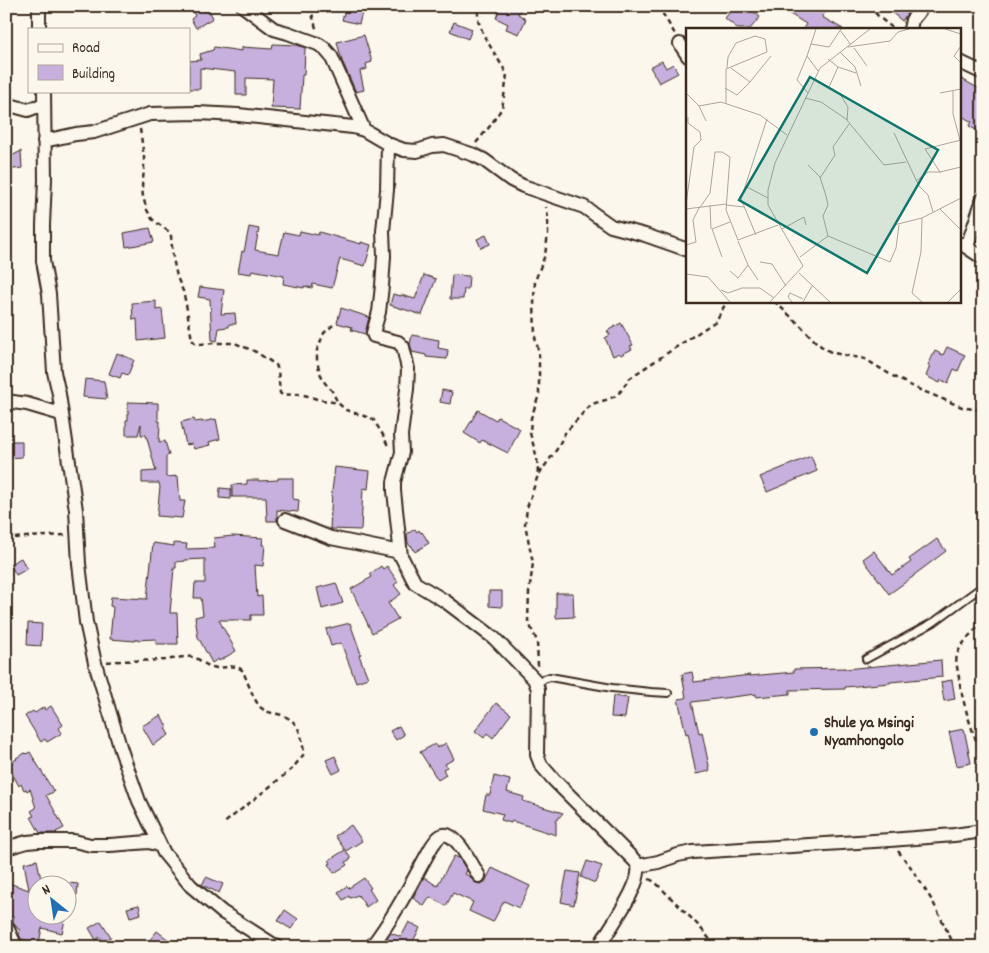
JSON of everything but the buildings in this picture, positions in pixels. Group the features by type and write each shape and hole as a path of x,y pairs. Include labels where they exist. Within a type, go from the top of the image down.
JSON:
{"street":[{"path":"39,6 39,28"},
{"path":"244,6 274,29 318,44 324,48 331,56 364,130"},
{"path":"910,28 912,20 923,6"},
{"path":"680,44 686,53"},
{"path":"962,63 983,73"},
{"path":"6,104 28,110 44,97"},
{"path":"44,97 44,261 49,294 54,372 76,510 79,564 86,622 95,663 121,750 139,801 164,853 197,892 222,912 278,947"},
{"path":"44,141 94,132 150,114 198,113 238,115 340,125 364,130 388,144 410,151 444,145 462,150 484,160 511,180 523,186 584,207 611,226 686,249"},
{"path":"388,144 382,286 379,312 373,333 374,336 398,342 403,347 408,369 408,389 401,436 402,452 394,482 401,556"},
{"path":"983,199 964,246 983,258"},
{"path":"6,401 27,404 61,414"},
{"path":"285,520 332,538 395,551 401,556 416,583 494,638 536,681 538,689 537,755 541,765 634,860 638,871 629,898 599,947"},
{"path":"638,871 678,855 693,852 890,840 983,831"},
{"path":"371,947 396,911 432,846 442,835 447,834 457,840 479,876"},
{"path":"6,848 38,841 74,841 92,845 149,842 160,844"},
{"path":"6,925 16,947"}],"lane":[{"path":"866,659 934,622 983,586"},
{"path":"536,681 550,677 612,688 668,693"}],"path":[{"path":"310,6 318,44"},
{"path":"462,150 476,143 502,108 507,74 484,36 478,20 478,6"},
{"path":"658,6 680,44"},
{"path":"869,6 893,28"},
{"path":"139,117 144,157 143,197 152,219 168,231 171,236 174,264 177,278 183,291 192,340 199,344 215,342 235,343 256,352 276,365 280,393 282,395 300,394 338,403"},
{"path":"538,475 537,458 530,433 531,418 539,395 539,353 535,337 535,281 544,255 548,234 548,217 541,192"},
{"path":"536,681 538,672 537,646 535,636 528,622 533,564 525,524 527,508 538,475 557,449 565,433 587,408 592,404 615,396 629,379 637,373 716,321 726,302"},
{"path":"775,302 825,349 833,353 864,359 896,378 935,396 962,407 983,411"},
{"path":"333,325 324,333 317,350 320,373 338,403 346,410 373,419 388,446 391,447 402,442"},
{"path":"6,540 26,537 78,535"},
{"path":"983,621 957,653 956,663 968,719 983,759"},
{"path":"95,663 168,660 192,657 208,666 216,668 239,667 243,671 259,706 267,712 288,717 294,723 300,732 304,754 292,769 223,824"},
{"path":"890,840 910,866 933,902 955,947"},
{"path":"638,871 655,882 716,947"}],"place":[{"name":"Shule ya Msingi Nyamhongolo","path":"814,732"}]}
